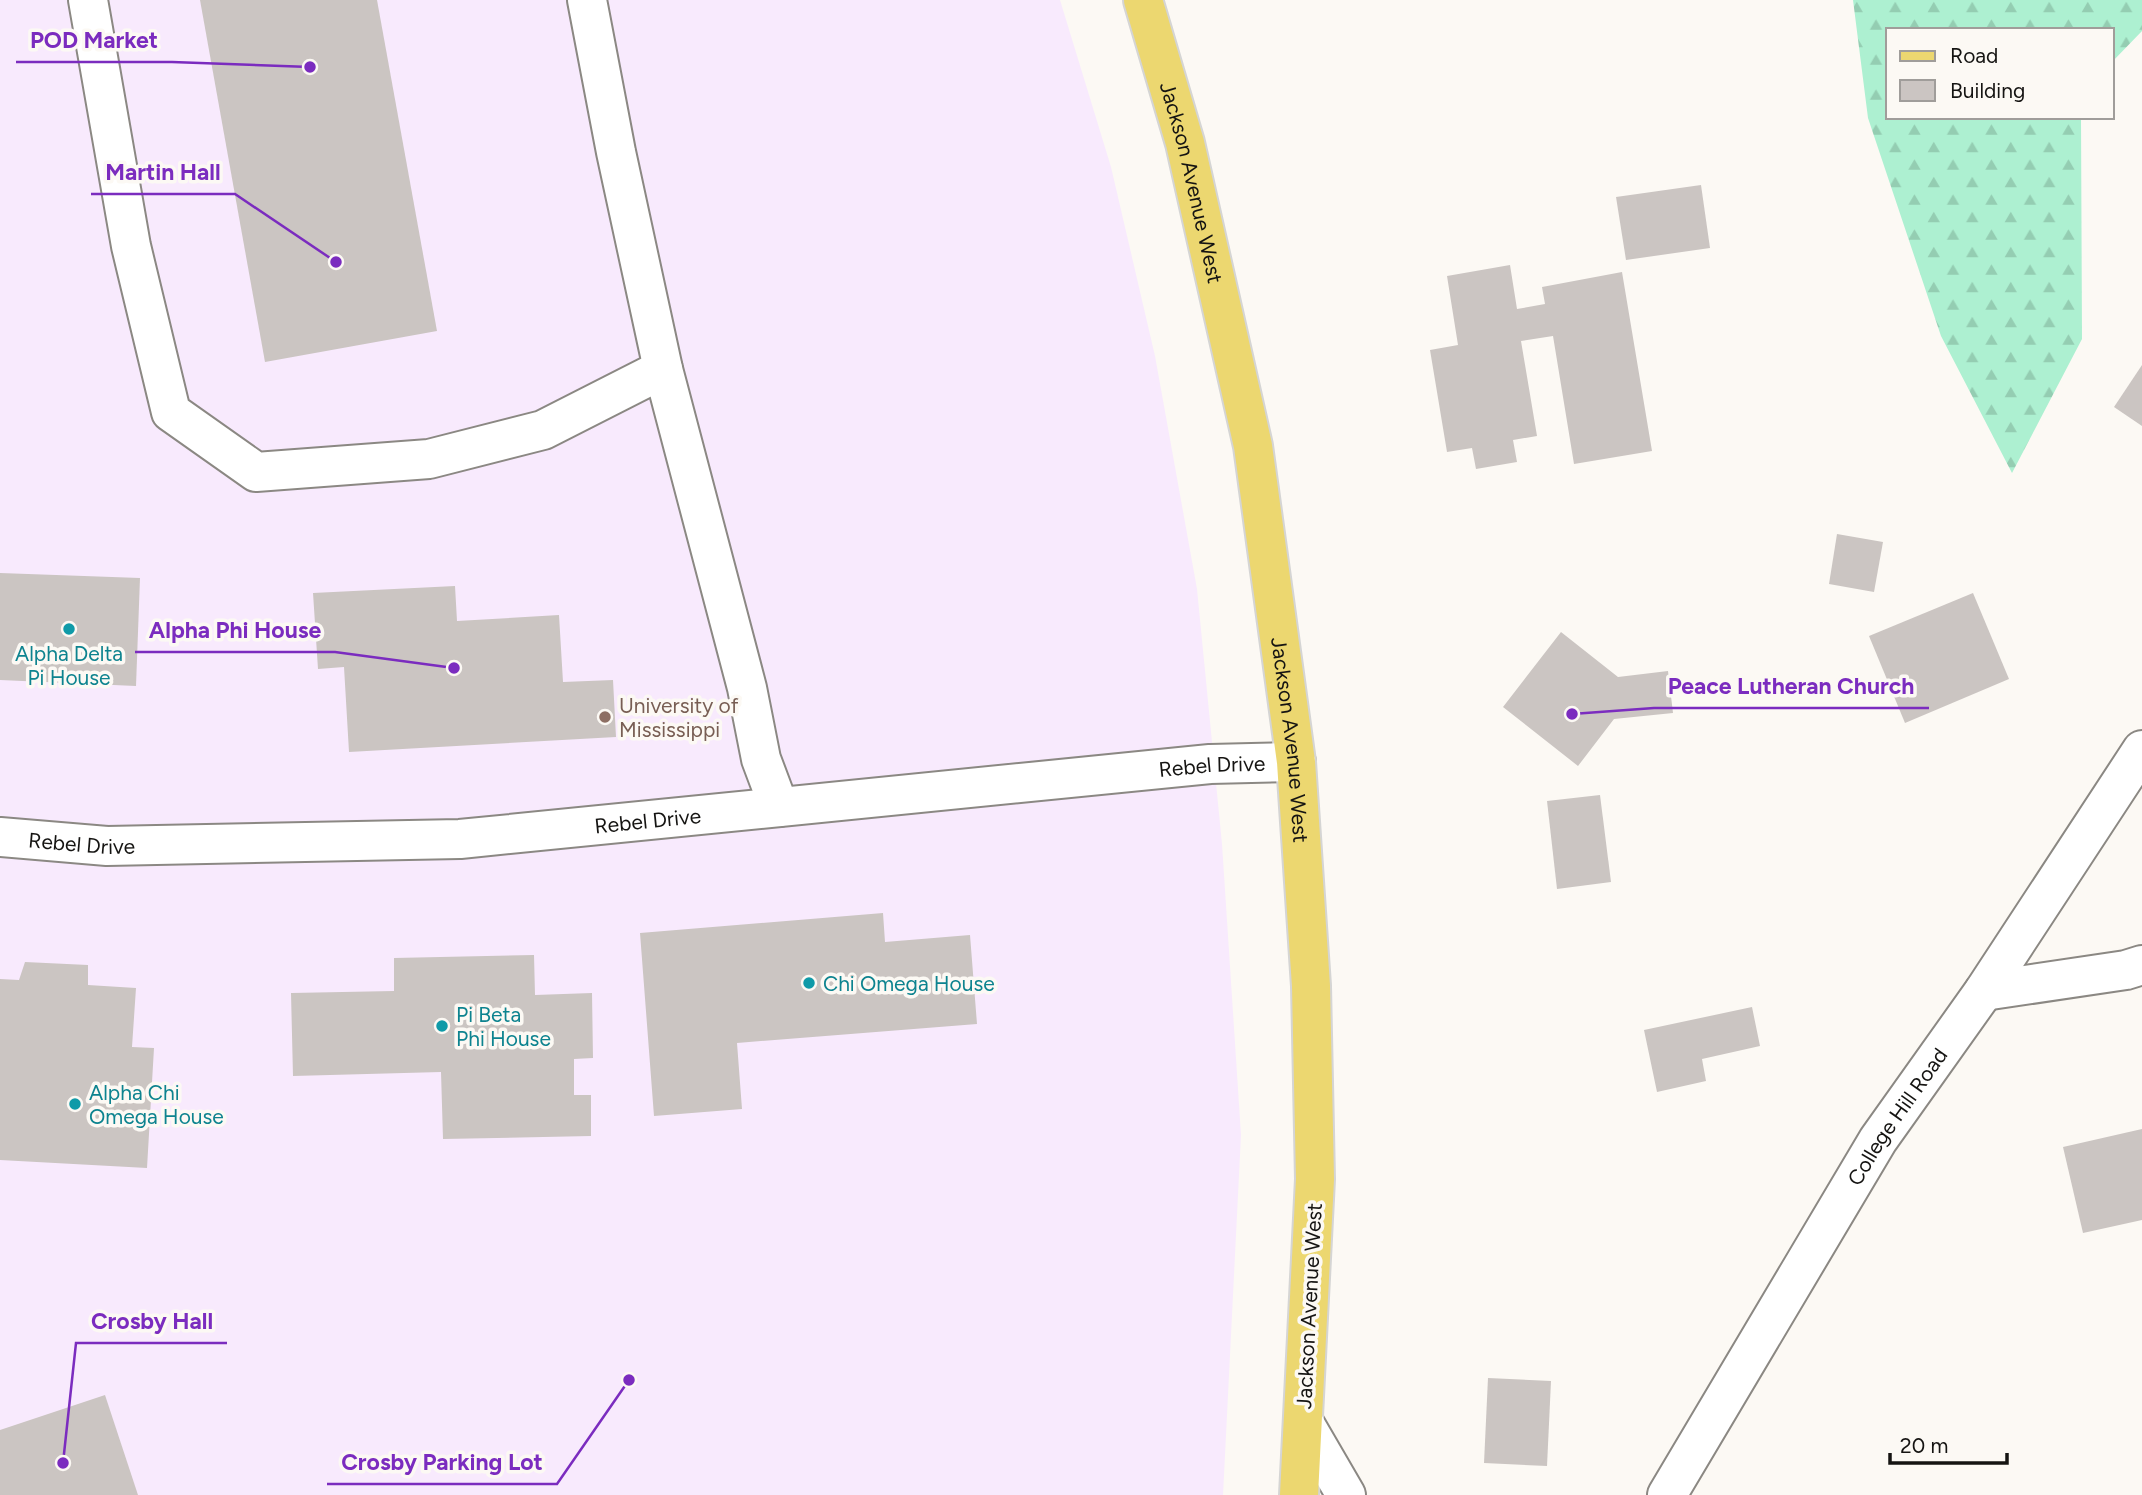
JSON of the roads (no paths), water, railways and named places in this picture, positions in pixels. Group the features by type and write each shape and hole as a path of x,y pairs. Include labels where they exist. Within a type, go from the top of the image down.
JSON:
{"main road":[{"name":"Jackson Avenue West","path":"1143,0 1185,143 1252,446 1296,762 1311,986 1315,1178 1299,1495"}],"street":[{"path":"88,0 131,246 171,412 256,472 429,459 543,430 663,369"},
{"path":"587,0 616,152 663,369 747,688 761,759 779,807"},
{"name":"College Hill Road","path":"1667,1495 1878,1140 1984,991 2142,750"},
{"name":"Rebel Drive","path":"0,837 107,846 460,839 1210,764 1296,762"},
{"path":"1984,991 2126,970 2142,965"},
{"path":"1303,1421 1346,1495"}],"place":[{"name":"POD Market","path":"310,67"},
{"name":"Martin Hall","path":"336,262"},
{"name":"Alpha Delta Pi House","path":"69,629"},
{"name":"Alpha Phi House","path":"454,668"},
{"name":"Peace Lutheran Church","path":"1572,714"},
{"name":"University of Mississippi","path":"605,717"},
{"name":"Chi Omega House","path":"809,983"},
{"name":"Pi Beta Phi House","path":"442,1026"},
{"name":"Alpha Chi Omega House","path":"75,1104"},
{"name":"Crosby Parking Lot","path":"629,1380"},
{"name":"Crosby Hall","path":"63,1463"}]}
